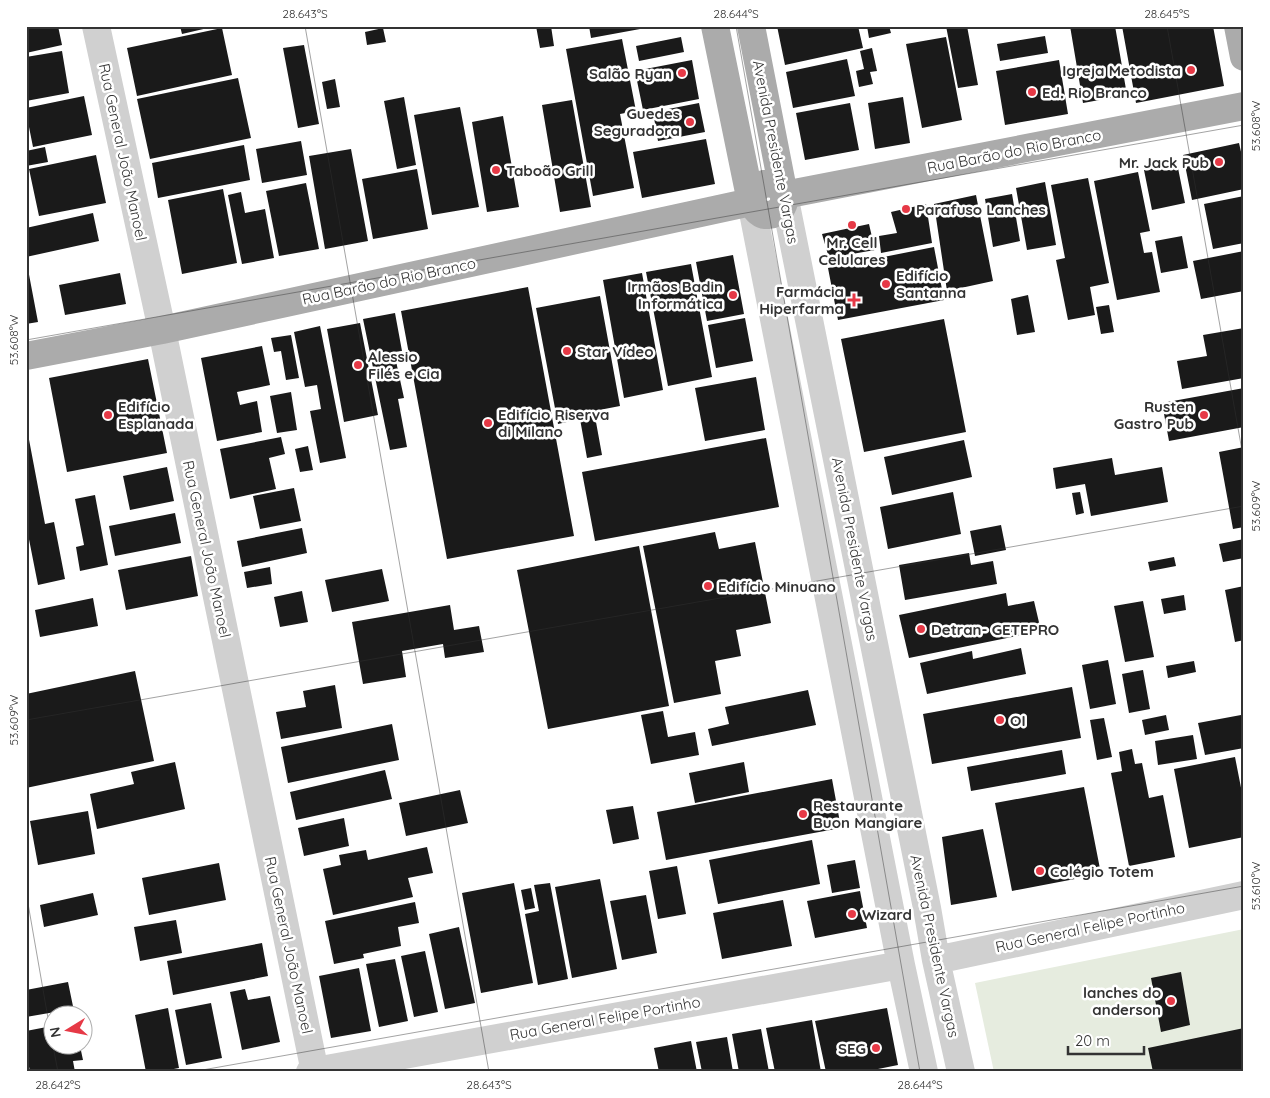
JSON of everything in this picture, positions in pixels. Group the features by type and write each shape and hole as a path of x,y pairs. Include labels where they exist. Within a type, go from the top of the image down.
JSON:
{"main road":[{"path":"715,26 751,202 756,211 766,216 776,214 783,206 784,196"},
{"name":"Avenida Presidente Vargas","path":"752,26 784,196"},
{"path":"1238,26 1244,56"},
{"name":"Rua Barão do Rio Branco","path":"784,196 1244,106"},
{"name":"Rua Barão do Rio Branco","path":"26,356 162,330 751,202"}],"street":[{"name":"Rua General João Manoel","path":"96,26 162,330 314,1071"},
{"name":"Avenida Presidente Vargas","path":"784,196 936,960 961,1072"},
{"path":"751,202 900,965 924,1072"},
{"name":"Rua General Felipe Portinho","path":"936,960 1244,895"},
{"path":"900,965 906,976 921,982 930,978 934,973 936,960"},
{"name":"Rua General Felipe Portinho","path":"314,1071 900,965"}],"shaded area":[{"path":"1244,929 1244,1072 994,1072 975,983"}],"building":[{"path":"26,26 58,26 62,45 26,53"},
{"path":"180,26 212,26 212,27 182,34"},
{"path":"536,26 551,26 554,46 540,48"},
{"path":"589,26 651,26 651,27 591,38"},
{"path":"777,26 858,26 863,48 785,65"},
{"path":"867,26 889,26 891,33 869,38"},
{"path":"946,26 967,26 978,85 958,88"},
{"path":"1070,26 1115,26 1127,95 1083,103"},
{"path":"1122,26 1213,26 1224,86 1136,103"},
{"path":"222,28 232,75 137,96 127,48"},
{"path":"383,28 386,42 367,45 365,32"},
{"path":"1045,36 1048,53 1000,61 997,44"},
{"path":"681,37 684,52 639,61 636,46"},
{"path":"946,37 962,120 922,128 906,44"},
{"path":"622,39 636,111 620,114 634,188 593,196 566,49"},
{"path":"304,45 319,124 298,128 283,48"},
{"path":"872,48 877,71 870,72 873,84 859,87 856,71 864,69 860,51"},
{"path":"62,51 69,93 26,101 26,57"},
{"path":"847,59 855,96 793,108 786,72"},
{"path":"692,60 699,99 643,110 635,71"},
{"name":"Ed. Rio Branco","path":"1059,60 1068,114 1005,125 996,71"},
{"path":"238,78 251,138 150,159 137,99"},
{"path":"335,79 340,107 327,109 322,82"},
{"path":"84,96 92,135 33,147 29,127 26,127 26,108"},
{"path":"404,97 416,165 397,169 384,101"},
{"path":"903,97 910,143 875,149 868,103"},
{"path":"572,100 591,207 560,212 542,105"},
{"path":"699,103 705,132 658,141 653,112"},
{"path":"850,103 859,150 805,160 796,113"},
{"path":"460,107 479,207 432,215 414,115"},
{"path":"503,116 519,207 487,212 472,122"},
{"path":"706,139 715,184 642,198 633,152"},
{"path":"301,141 307,175 262,183 256,149"},
{"path":"1239,143 1244,165 1244,189 1192,200 1183,155"},
{"path":"244,145 250,180 158,198 152,163"},
{"path":"45,147 48,162 26,166 26,151"},
{"path":"351,149 368,241 325,249 309,156"},
{"path":"96,155 106,203 39,216 29,169"},
{"path":"1177,163 1185,203 1152,210 1144,170"},
{"path":"417,169 428,229 373,239 362,179"},
{"path":"1138,172 1150,231 1140,233 1144,253 1152,252 1160,292 1117,300 1094,181"},
{"path":"1088,178 1109,283 1090,287 1095,315 1068,320 1056,260 1065,258 1051,185"},
{"path":"1045,182 1056,245 1027,250 1016,188"},
{"path":"306,183 319,249 279,256 266,191"},
{"path":"223,189 237,263 182,274 168,200"},
{"path":"241,192 245,213 265,209 274,258 242,264 228,195"},
{"path":"1012,194 1020,241 993,247 985,199"},
{"path":"976,195 993,281 947,291 934,204"},
{"path":"1244,196 1244,243 1213,249 1204,204"},
{"path":"926,204 932,243 881,253 879,236 897,233 891,212"},
{"path":"93,213 99,241 26,257 26,228"},
{"path":"869,224 875,250 829,258 822,234"},
{"path":"1182,236 1188,268 1161,273 1155,241"},
{"name":"Edifício Santanna","path":"934,247 944,300 838,320 828,268"},
{"path":"1244,251 1244,291 1201,299 1193,261"},
{"path":"733,255 744,314 707,321 696,262"},
{"path":"26,264 38,322 26,324"},
{"path":"691,264 712,377 668,386 646,272"},
{"path":"120,273 126,304 65,315 59,285"},
{"path":"642,273 663,390 624,398 603,280"},
{"name":"Edifício Riserva di Milano","path":"528,287 574,536 447,559 401,311"},
{"path":"1028,295 1035,332 1017,335 1011,299"},
{"path":"600,296 620,406 594,411 602,455 587,458 580,419 558,424 536,308"},
{"path":"1109,305 1114,332 1101,334 1096,307"},
{"path":"395,313 402,351 394,352 404,398 398,399 407,447 390,450 363,319"},
{"path":"745,318 753,361 716,368 708,325"},
{"path":"944,319 966,432 864,452 841,339"},
{"path":"360,323 378,415 344,422 327,329"},
{"path":"320,326 346,458 320,463 310,411 321,409 317,385 305,387 294,332"},
{"path":"1244,328 1244,378 1182,389 1177,361 1207,356 1203,335"},
{"path":"291,335 299,378 286,380 281,351 274,352 271,338"},
{"path":"262,346 270,385 237,392 240,405 257,401 262,432 217,441 201,358"},
{"name":"Edifício Esplanada","path":"148,359 167,453 67,472 49,378"},
{"path":"756,377 765,430 705,441 695,388"},
{"name":"Rusten Gastro Pub","path":"1244,388 1244,427 1169,441 1162,403"},
{"path":"291,392 297,430 277,433 270,396"},
{"path":"26,429 45,524 54,522 65,579 38,585 26,524"},
{"path":"281,437 285,454 269,458 276,489 230,499 220,449"},
{"path":"766,438 779,507 595,541 582,472"},
{"path":"964,440 972,477 892,495 884,457"},
{"path":"308,446 313,470 300,472 295,449"},
{"path":"1244,447 1244,527 1233,529 1219,452"},
{"path":"1112,458 1115,475 1162,467 1168,502 1091,516 1085,484 1056,489 1053,468"},
{"path":"167,467 174,501 130,510 123,476"},
{"path":"294,488 301,521 260,529 253,496"},
{"path":"953,492 961,534 888,549 880,507"},
{"path":"1080,492 1084,513 1076,515 1072,493"},
{"path":"95,495 108,565 80,571 76,547 84,545 75,499"},
{"path":"175,513 181,543 115,556 109,526"},
{"path":"1001,525 1006,550 975,556 970,531"},
{"path":"302,528 307,553 242,567 237,541"},
{"name":"Edifício Minuano","path":"715,532 719,549 755,542 771,623 736,630 741,656 715,661 721,694 674,703 643,546"},
{"path":"1244,539 1244,558 1223,562 1219,544"},
{"path":"639,546 669,706 548,729 517,570"},
{"path":"969,553 971,565 993,561 997,584 905,600 899,565"},
{"path":"191,556 198,596 126,610 118,570"},
{"path":"1174,557 1176,566 1150,571 1148,562"},
{"path":"270,567 272,584 247,588 244,572"},
{"path":"382,569 389,601 332,612 325,580"},
{"path":"1244,586 1244,640 1235,642 1225,590"},
{"path":"302,591 308,622 280,627 274,597"},
{"path":"1006,593 1008,606 1034,601 1041,631 909,658 899,615"},
{"path":"1184,595 1186,610 1164,614 1161,599"},
{"path":"93,598 98,626 40,637 35,610"},
{"path":"1143,601 1154,657 1125,662 1114,606"},
{"path":"450,605 454,630 479,626 484,652 445,658 443,644 402,651 406,677 363,684 352,622"},
{"path":"1021,648 1026,674 927,694 920,663 972,651 973,659"},
{"path":"1108,660 1116,704 1090,709 1082,665"},
{"path":"1194,661 1196,672 1168,678 1166,666"},
{"path":"1143,670 1150,709 1129,713 1122,674"},
{"path":"135,671 154,761 26,788 26,694"},
{"path":"335,685 342,728 281,739 276,712 306,707 303,691"},
{"path":"1072,687 1081,738 932,764 923,714"},
{"path":"808,690 816,725 712,746 708,729 729,724 725,707"},
{"path":"663,711 668,737 695,732 699,755 651,764 641,715"},
{"path":"1166,715 1169,730 1145,735 1142,720"},
{"path":"1241,715 1244,748 1205,755 1198,723"},
{"path":"1104,718 1112,757 1097,760 1090,720"},
{"path":"392,724 399,760 288,783 281,747"},
{"path":"1193,735 1197,759 1158,765 1155,741"},
{"path":"1132,749 1135,764 1142,763 1149,798 1163,795 1175,857 1129,866 1111,773 1122,771 1119,752"},
{"path":"1062,750 1066,774 971,791 967,767"},
{"path":"1235,757 1244,803 1244,837 1189,848 1174,769"},
{"path":"175,762 185,809 97,829 90,794 134,784 131,772"},
{"path":"744,762 749,792 695,803 689,773"},
{"path":"385,770 392,799 296,820 290,792"},
{"path":"832,779 841,828 666,860 657,812"},
{"path":"1084,787 1101,874 1012,891 995,803"},
{"path":"460,790 468,823 406,836 399,803"},
{"path":"633,806 639,839 613,844 606,810"},
{"path":"88,811 95,854 38,865 30,821"},
{"path":"344,818 349,846 304,856 298,828"},
{"path":"983,829 997,897 951,905 942,837"},
{"path":"812,840 820,884 718,904 709,860"},
{"path":"427,847 433,873 408,878 413,897 333,915 323,869 341,865 339,855 366,850 368,860"},
{"path":"855,860 860,888 832,893 827,865"},
{"path":"219,863 226,900 149,915 142,878"},
{"path":"677,866 686,914 658,919 649,871"},
{"path":"600,879 617,969 572,978 555,887"},
{"path":"514,883 533,983 481,993 462,893"},
{"path":"550,883 568,979 538,985 525,914 539,911 534,885"},
{"path":"531,888 535,908 525,910 521,890"},
{"path":"860,891 867,928 815,938 807,901"},
{"path":"93,893 98,915 44,927 40,905"},
{"path":"646,895 657,953 622,960 610,901"},
{"path":"783,900 792,946 722,959 713,913"},
{"path":"415,902 419,923 398,927 401,946 363,954 364,958 334,964 325,921"},
{"path":"176,920 182,953 140,961 134,927"},
{"path":"459,927 475,1003 445,1009 429,934"},
{"path":"262,943 268,976 173,995 167,961"},
{"path":"425,951 438,1012 414,1017 401,956"},
{"path":"395,959 408,1021 379,1027 366,964"},
{"path":"359,968 371,1031 331,1038 319,976"},
{"name":"lanches do anderson","path":"1181,972 1190,1025 1161,1032 1151,978"},
{"path":"68,982 73,1006 42,1006 42,1014 26,1017 26,990"},
{"path":"245,989 248,1000 270,996 280,1042 242,1050 230,992"},
{"path":"211,1003 222,1058 186,1065 175,1010"},
{"path":"168,1008 179,1068 146,1072 135,1015"},
{"path":"887,1008 898,1065 863,1072 826,1072 815,1021"},
{"path":"812,1020 821,1072 775,1072 766,1028"},
{"path":"42,1028 42,1056 82,1056 83,1060 73,1061 75,1072 30,1072 26,1051 26,1031"},
{"path":"1244,1028 1244,1072 1153,1072 1148,1048"},
{"path":"761,1029 769,1072 739,1072 732,1034"},
{"path":"727,1037 733,1072 702,1072 696,1042"},
{"path":"691,1041 697,1072 659,1072 654,1048"}],"place":[{"name":"Igreja Metodista","path":"1191,70"},
{"name":"Salão Ryan","path":"682,73"},
{"name":"Ed. Rio Branco","path":"1032,92"},
{"name":"Guedes Seguradora","path":"690,122"},
{"name":"Mr. Jack Pub","path":"1219,162"},
{"name":"Taboão Grill","path":"496,170"},
{"name":"Parafuso Lanches","path":"906,209"},
{"name":"Mr. Cell Celulares","path":"852,225"},
{"name":"Edifício Santanna","path":"886,284"},
{"name":"Irmãos Badin Informática","path":"733,295"},
{"name":"Farmácia Hiperfarma","path":"854,300"},
{"name":"Star Vídeo","path":"567,351"},
{"name":"Alessio Filés e Cia","path":"358,365"},
{"name":"Edifício Esplanada","path":"108,415"},
{"name":"Rusten Gastro Pub","path":"1204,415"},
{"name":"Edifício Riserva di Milano","path":"488,423"},
{"name":"Edifício Minuano","path":"708,586"},
{"name":"Detran- GETEPRO","path":"921,629"},
{"name":"OI","path":"1000,720"},
{"name":"Restaurante Buon Mangiare","path":"803,814"},
{"name":"Colégio Totem","path":"1040,871"},
{"name":"Wizard","path":"852,914"},
{"name":"lanches do anderson","path":"1171,1001"},
{"name":"SEG","path":"876,1048"}]}
